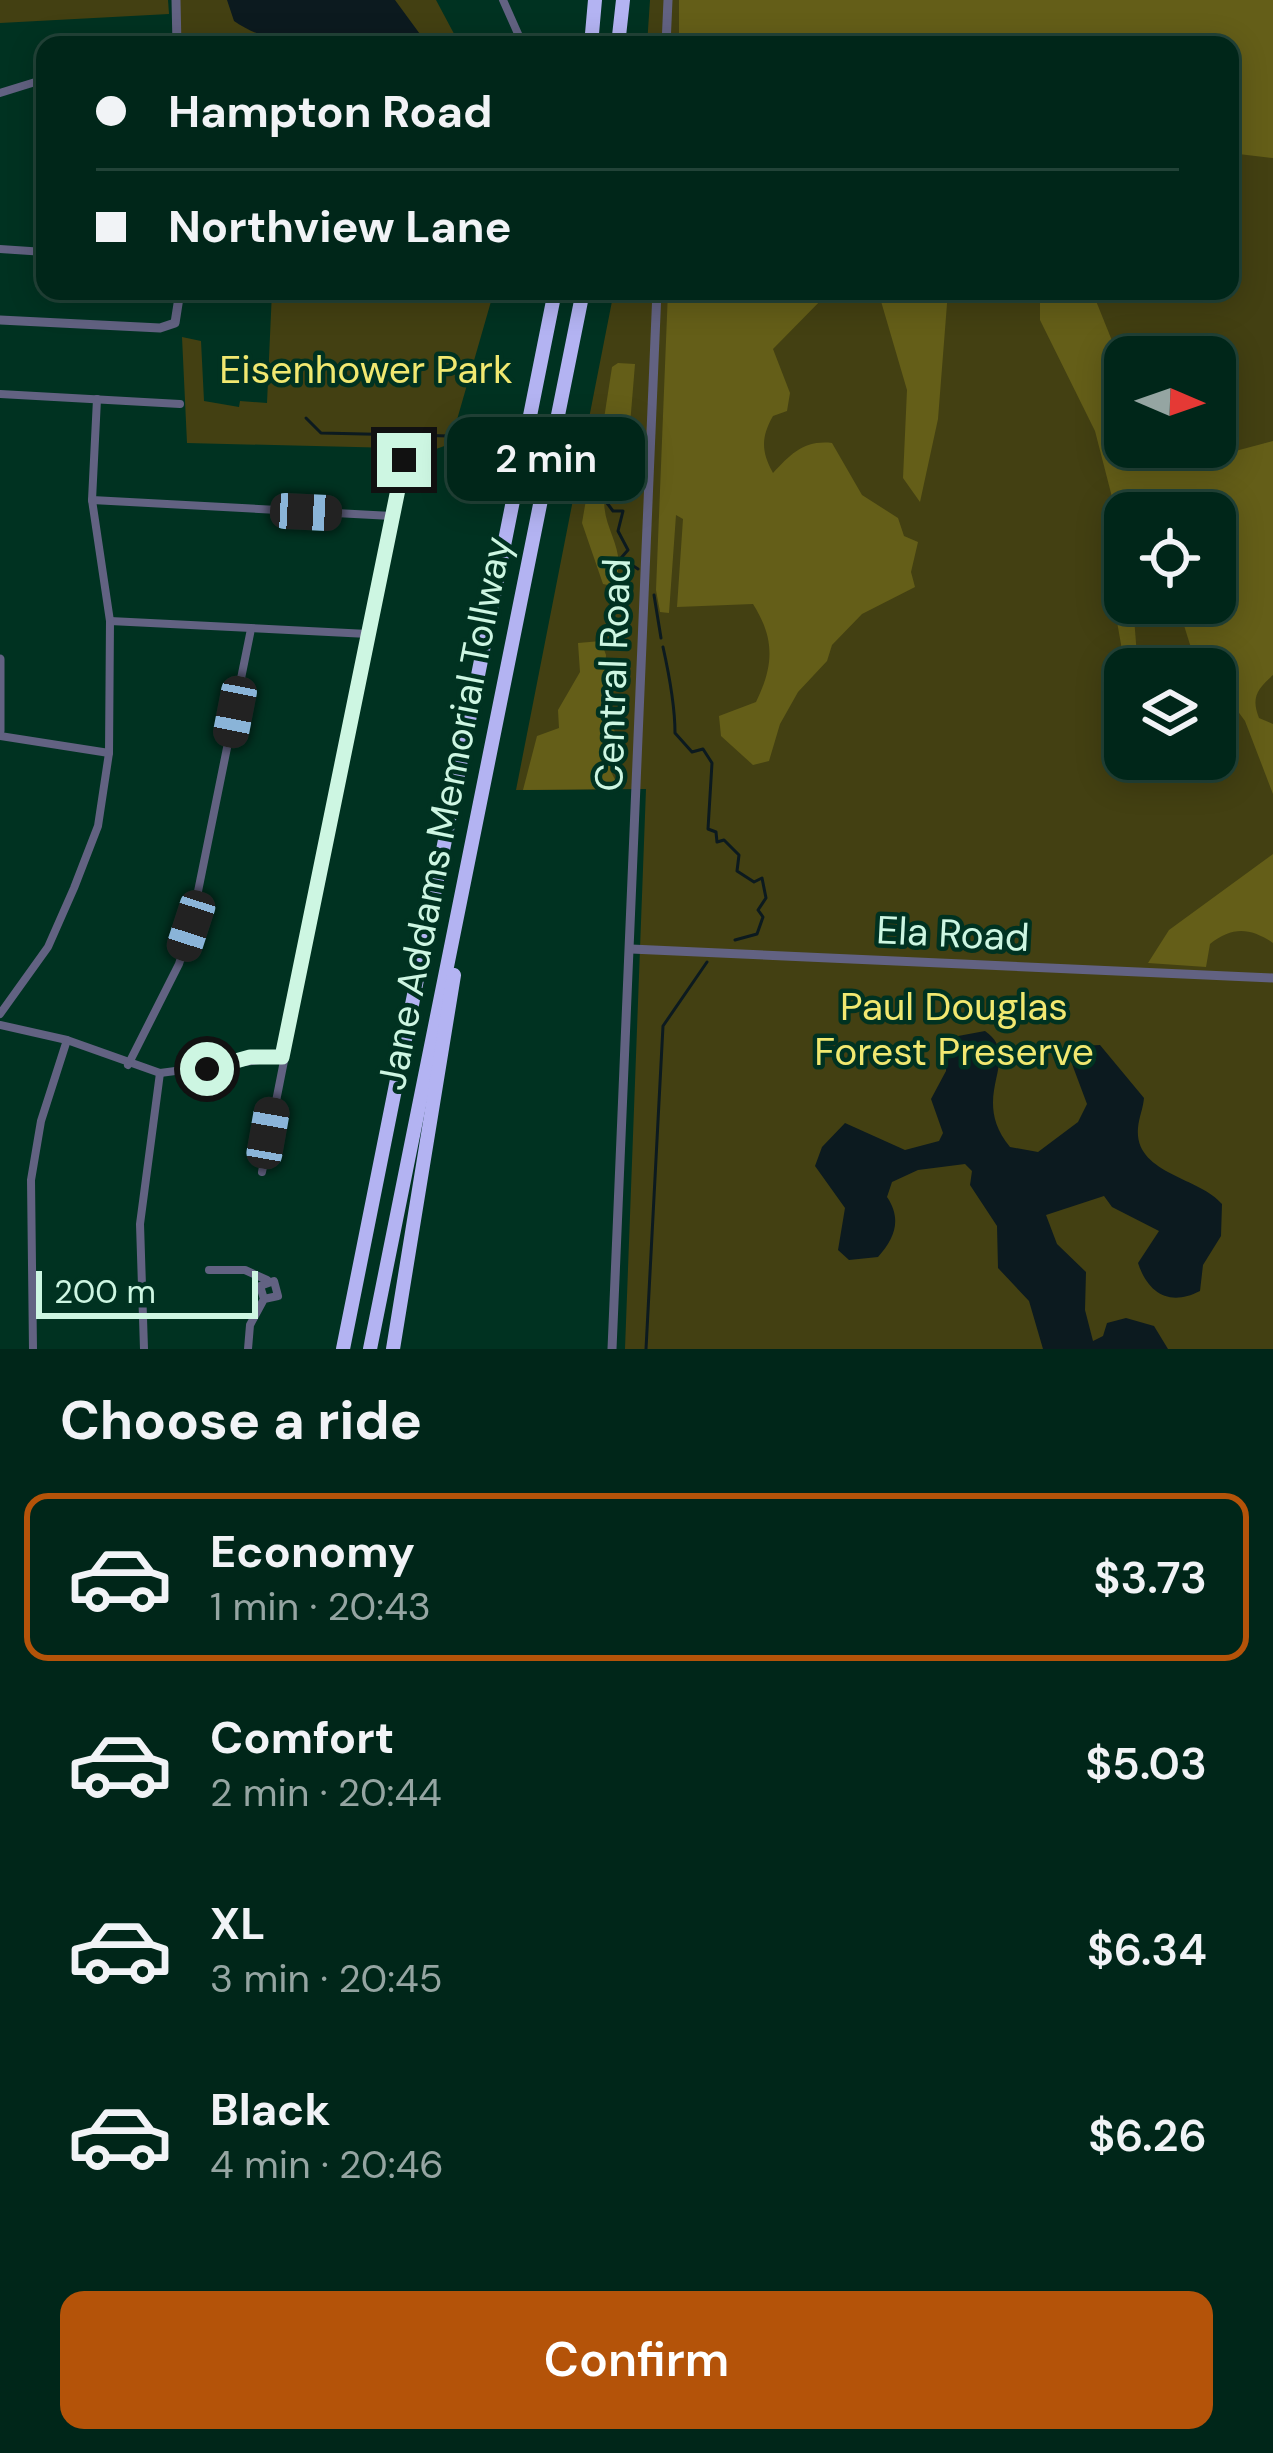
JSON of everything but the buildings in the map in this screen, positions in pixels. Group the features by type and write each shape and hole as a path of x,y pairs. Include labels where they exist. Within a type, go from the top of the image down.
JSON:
{"highway":[{"path":"592,36 595,0"},
{"path":"619,36 623,0"},
{"name":"Jane Addams Memorial Tollway","path":"343,1349 553,300"},
{"name":"Jane Addams Memorial Tollway","path":"370,1349 581,300"},
{"path":"393,1349 475,830"}],"street":[{"path":"176,0 176,36"},
{"path":"503,0 519,36"},
{"path":"666,36 668,0"},
{"path":"0,93 36,83"},
{"path":"0,249 36,251"},
{"path":"0,320 160,328 175,323 180,300"},
{"name":"Central Road","path":"612,1349 657,300"},
{"path":"0,394 180,404"},
{"path":"0,1014 48,947 74,888 98,826 110,754 110,622 92,500 97,399"},
{"path":"262,1172 404,460"},
{"path":"92,500 392,516"},
{"path":"110,622 368,634"},
{"path":"128,1064 171,980 191,926 251,629"},
{"path":"0,659 0,734 110,754"},
{"name":"Ela Road","path":"631,949 1273,978"},
{"path":"0,1025 68,1040 160,1072 282,1057"},
{"path":"33,1349 31,1180 41,1121 68,1040"},
{"path":"144,1349 140,1224 160,1072"},
{"path":"209,1270 245,1270 276,1282 280,1292 274,1300 264,1299"},
{"path":"264,1299 260,1290 267,1280"},
{"path":"248,1349 250,1325 264,1299"}],"green space":[{"path":"0,0 168,0 169,14 0,23"},
{"path":"176,0 436,0 455,36 177,36"},
{"name":"Paul Douglas Forest Preserve","path":"650,0 1273,0 1273,1349 625,1349 646,789 516,790 612,300 1239,300 1239,36 648,36"},
{"name":"Eisenhower Park","path":"272,300 491,300 450,444 436,449 187,443 182,337 201,341 204,401 239,407 240,401 267,403"}],"shaded area":[{"path":"227,0 395,0 421,36 265,36 234,21"},
{"path":"679,0 1273,0 1273,158 1239,154 1239,36 679,36"},
{"path":"668,300 821,300 773,349 790,393 787,411 773,416 766,431 766,458 773,473 806,446 832,443 862,495 898,518 904,536 918,542 911,572 915,587 862,614 832,645 827,661 798,692 780,724 769,761 753,765 721,736 719,716 756,702 762,689 770,652 753,604 677,607 683,519 676,515 669,613 660,612 656,590"},
{"path":"881,300 947,300 938,419 920,502 903,478 907,390"},
{"path":"1040,300 1096,300 1110,336 1104,336 1104,466 1095,431 1040,320"},
{"path":"635,364 626,473 597,464 612,367"},
{"path":"1273,441 1273,675 1259,689 1256,705 1259,718 1273,724 1273,794 1236,709 1236,648 1191,648 1184,624 1236,624 1236,492 1111,492 1105,468 1236,468 1236,451"},
{"path":"594,485 605,494 606,518 617,550 613,586 603,584 582,523 588,488"},
{"path":"1117,624 1135,624 1136,648 1122,648"},
{"path":"601,641 606,655 603,701 615,732 610,770 620,789 523,790 537,736 559,728 558,710 580,672 578,643"},
{"path":"1273,854 1273,943 1256,934 1233,932 1210,944 1206,967 1148,963 1169,930"},
{"path":"985,1031 999,1053 993,1111 1010,1147 1038,1152 1078,1122 1087,1104 1072,1064 1080,1046 1100,1045 1144,1098 1138,1128 1146,1155 1222,1204 1221,1236 1203,1265 1200,1291 1179,1298 1154,1289 1138,1263 1159,1231 1112,1207 1104,1196 1046,1215 1057,1244 1086,1272 1085,1310 1093,1341 1103,1336 1107,1323 1126,1318 1154,1326 1168,1349 1043,1349 1029,1301 998,1268 997,1226 970,1185 972,1171 965,1164 918,1170 892,1182 887,1197 894,1228 878,1257 849,1260 838,1250 845,1208 815,1166 822,1147 845,1123 905,1150 939,1141 943,1133 931,1099 946,1071 946,1060 937,1054 942,1039"}],"waterway":[{"path":"306,418 321,433 450,436"},
{"path":"459,438 501,453"},
{"path":"566,467 600,471 611,478 606,484 614,494 607,503 613,511 623,511 618,531 628,550 621,558 638,569"},
{"path":"654,595 661,638"},
{"path":"663,647 675,733 692,752 703,749 712,763 708,829 716,832 717,842 724,840 739,855 737,871 754,882 762,878 766,898 758,910 763,917 757,934 735,940"},
{"path":"646,1349 663,1026 707,962"}],"route":[{"path":"207,1069 250,1057 282,1057 404,460"}]}
